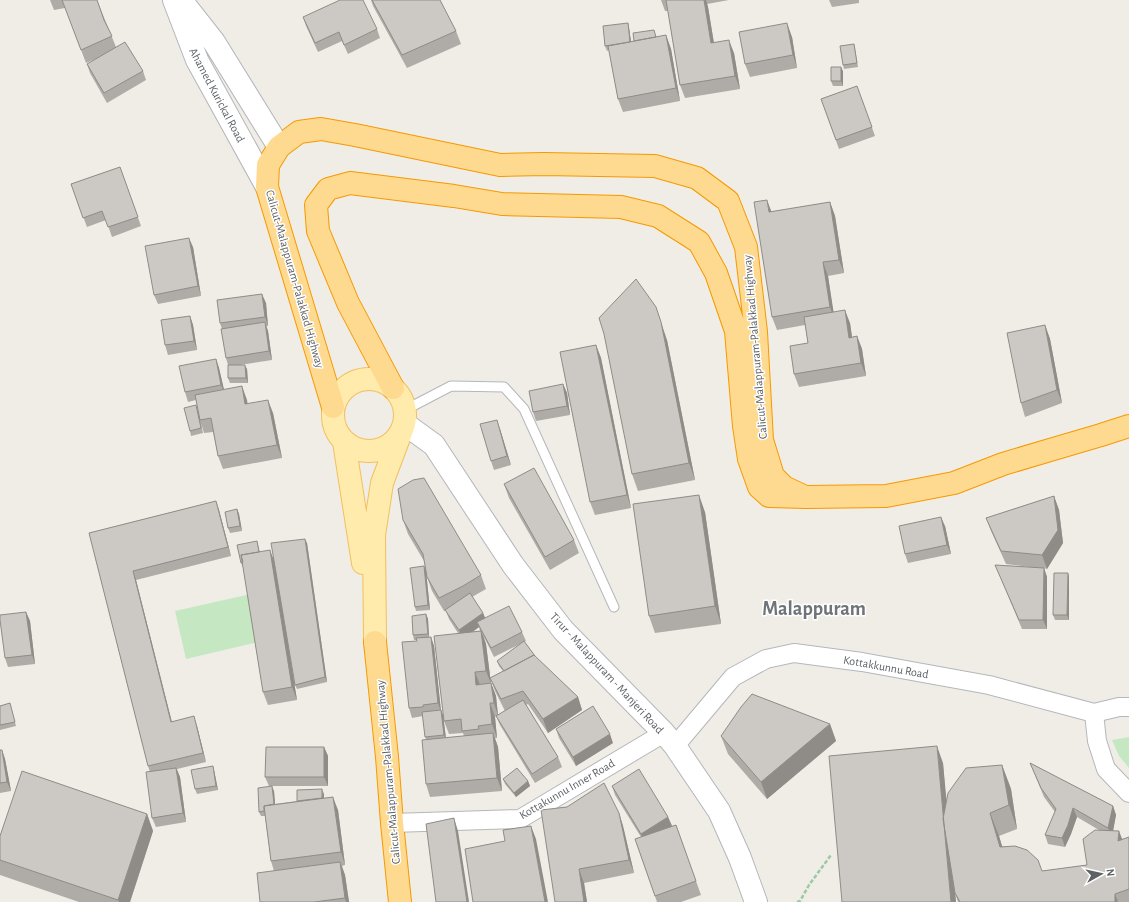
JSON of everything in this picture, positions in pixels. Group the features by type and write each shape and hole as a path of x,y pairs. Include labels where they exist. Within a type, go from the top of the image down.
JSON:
{"highway":[{"name":"Calicut-Malappuram-Palakkad Highway","path":"333,407 267,187 268,165 279,147 299,132 321,129 363,136 500,165 544,164 655,166 697,178 728,201 746,247 756,332 762,440 773,476 784,486 806,497"},
{"name":"Calicut-Malappuram-Palakkad Highway","path":"393,388 348,303 318,231 316,205 328,189 350,183 454,196 502,204 621,207 658,216 699,242 716,273 736,331 748,459 759,487 769,496 886,496 954,482 1003,464 1129,426"},
{"name":"Calicut-Malappuram-Palakkad Highway","path":"375,642 400,902"}],"main road":[{"name":"Ahamed Kurickal Road","path":"174,0 197,60 267,187"},
{"name":"Ahamed Kurickal Road","path":"181,0 214,42 279,147"},
{"path":"370,379 383,381 399,394 403,423 393,443 384,449 373,452 363,452 344,442 336,432 332,420 333,407 338,395 346,386 357,380 370,379"},
{"name":"Calicut-Malappuram-Palakkad Highway","path":"375,642 374,535 382,483 403,423"},
{"name":"Tirur - Malappuram - Manjeri Road","path":"403,423 434,445 513,565 563,630 669,739 719,811 740,858 756,902"},
{"name":"Calicut-Malappuram-Palakkad Highway","path":"344,442 375,642"}],"street":[{"name":"Kottakkunnu Road","path":"669,739 733,677 766,659 794,653 862,662 990,685 1094,713"},
{"path":"1129,708 1119,706 1094,713 1097,741 1106,769 1129,792"},
{"name":"Kottakunnu Inner Road","path":"392,823 520,819 669,739"}],"lane":[{"path":"403,423 451,386 504,386 524,409 614,607"}],"path":[{"path":"797,902 800,901 812,880 831,855"}],"green space":[{"path":"255,593 266,640 186,659 175,611"},
{"path":"1129,737 1129,768 1119,756 1112,740"}],"building":[{"path":"62,0 97,0 104,20 112,36 81,50"},
{"path":"340,0 363,0 377,29 344,45 339,32 315,43 303,17"},
{"path":"372,0 440,0 456,31 402,55"},
{"path":"666,0 704,0 711,43 729,40 735,76 680,85"},
{"path":"628,23 630,42 605,46 603,26"},
{"path":"787,23 793,55 745,64 739,32"},
{"path":"654,30 656,37 634,41 633,33"},
{"path":"666,35 676,88 618,99 608,46"},
{"path":"125,42 143,71 104,93 87,64"},
{"path":"854,44 857,63 843,65 840,46"},
{"path":"831,67 841,67 841,81 831,81"},
{"path":"857,86 872,127 836,140 821,99"},
{"path":"120,167 138,217 108,227 102,211 83,218 71,184"},
{"path":"767,200 769,212 830,202 839,260 823,262 830,307 772,317 754,202"},
{"path":"189,238 198,286 154,295 145,246"},
{"path":"636,279 656,307 661,322 689,463 632,474 604,334 599,318"},
{"path":"262,294 265,317 220,323 217,300"},
{"path":"845,310 849,338 857,336 861,363 794,374 790,346 808,343 804,317"},
{"path":"190,316 194,341 165,345 161,320"},
{"path":"265,322 269,351 226,358 221,329"},
{"path":"1045,325 1057,390 1021,403 1007,333"},
{"path":"596,345 627,495 590,502 560,352"},
{"path":"216,359 221,385 185,392 179,366"},
{"path":"228,365 245,365 246,378 228,378"},
{"path":"563,384 567,406 533,412 529,391"},
{"path":"242,386 245,404 268,400 277,445 218,456 211,418 200,420 195,395"},
{"path":"196,405 201,428 190,431 184,408"},
{"path":"497,420 507,456 491,461 480,424"},
{"path":"534,468 574,540 545,557 504,484"},
{"path":"424,478 481,575 439,598 427,577 423,554 403,520 398,489 413,480"},
{"path":"699,495 715,606 649,616 633,504"},
{"path":"1054,496 1058,530 1042,555 1001,551 986,518"},
{"path":"216,501 228,547 133,571 171,722 194,716 203,753 148,766 89,533"},
{"path":"237,509 240,526 228,528 225,512"},
{"path":"941,517 947,545 905,554 899,526"},
{"path":"305,539 325,677 295,685 271,543"},
{"path":"257,541 259,552 241,555 243,562 241,563 237,545"},
{"path":"270,550 292,687 263,692 241,555"},
{"path":"995,565 1044,568 1043,620 1019,620"},
{"path":"424,566 428,605 415,607 410,568"},
{"path":"1054,573 1068,573 1067,615 1053,615"},
{"path":"470,593 483,613 459,630 445,610"},
{"path":"509,606 522,632 491,648 477,622"},
{"path":"26,612 32,655 5,658 0,615"},
{"path":"426,614 428,634 413,635 412,616"},
{"path":"481,631 486,671 475,672 476,685 491,683 494,703 490,703 492,724 478,726 479,729 462,731 461,719 444,721 434,636"},
{"path":"431,637 438,703 423,705 423,707 409,708 402,642 417,641 416,638"},
{"path":"524,641 535,656 534,655 504,671 497,661"},
{"path":"534,655 578,697 543,719 523,691 501,699 490,678"},
{"path":"752,694 830,724 761,782 721,736"},
{"path":"523,700 558,757 532,774 496,716"},
{"path":"10,703 15,722 0,725 0,706"},
{"path":"593,706 610,734 573,757 556,729"},
{"path":"441,710 444,735 425,737 422,712"},
{"path":"493,733 497,778 426,784 422,740"},
{"path":"937,746 951,902 842,902 829,756"},
{"path":"266,747 324,747 324,777 265,777"},
{"path":"0,750 2,750 7,782 0,783"},
{"path":"1030,763 1113,806 1108,828 1073,808 1062,838 1045,835 1056,809 1041,788"},
{"path":"1002,765 1009,805 990,813 1000,847 1015,846 1027,850 1038,860 1042,871 1087,865 1083,839 1095,830 1119,831 1118,841 1129,837 1129,889 1115,894 1115,902 960,902 955,893 943,819 948,793 966,768"},
{"path":"213,766 216,786 195,789 191,770"},
{"path":"176,768 183,813 152,818 146,772"},
{"path":"517,768 528,781 514,793 503,779"},
{"path":"639,769 668,817 641,834 612,786"},
{"path":"22,771 147,814 118,900 0,860 0,836"},
{"path":"604,783 619,813 629,860 579,869 584,902 555,902 541,810 567,807"},
{"path":"272,786 274,804 264,806 264,811 259,812 258,788"},
{"path":"322,789 322,798 297,801 297,790"},
{"path":"333,797 341,852 271,861 264,806"},
{"path":"454,818 467,902 436,902 426,824"},
{"path":"676,825 696,881 655,896 635,839"},
{"path":"531,826 545,902 473,902 465,849 505,841 503,830"},
{"path":"340,862 345,898 314,902 260,902 257,873"}],"district":[{"name":"Malappuram","path":"814,608"}]}
